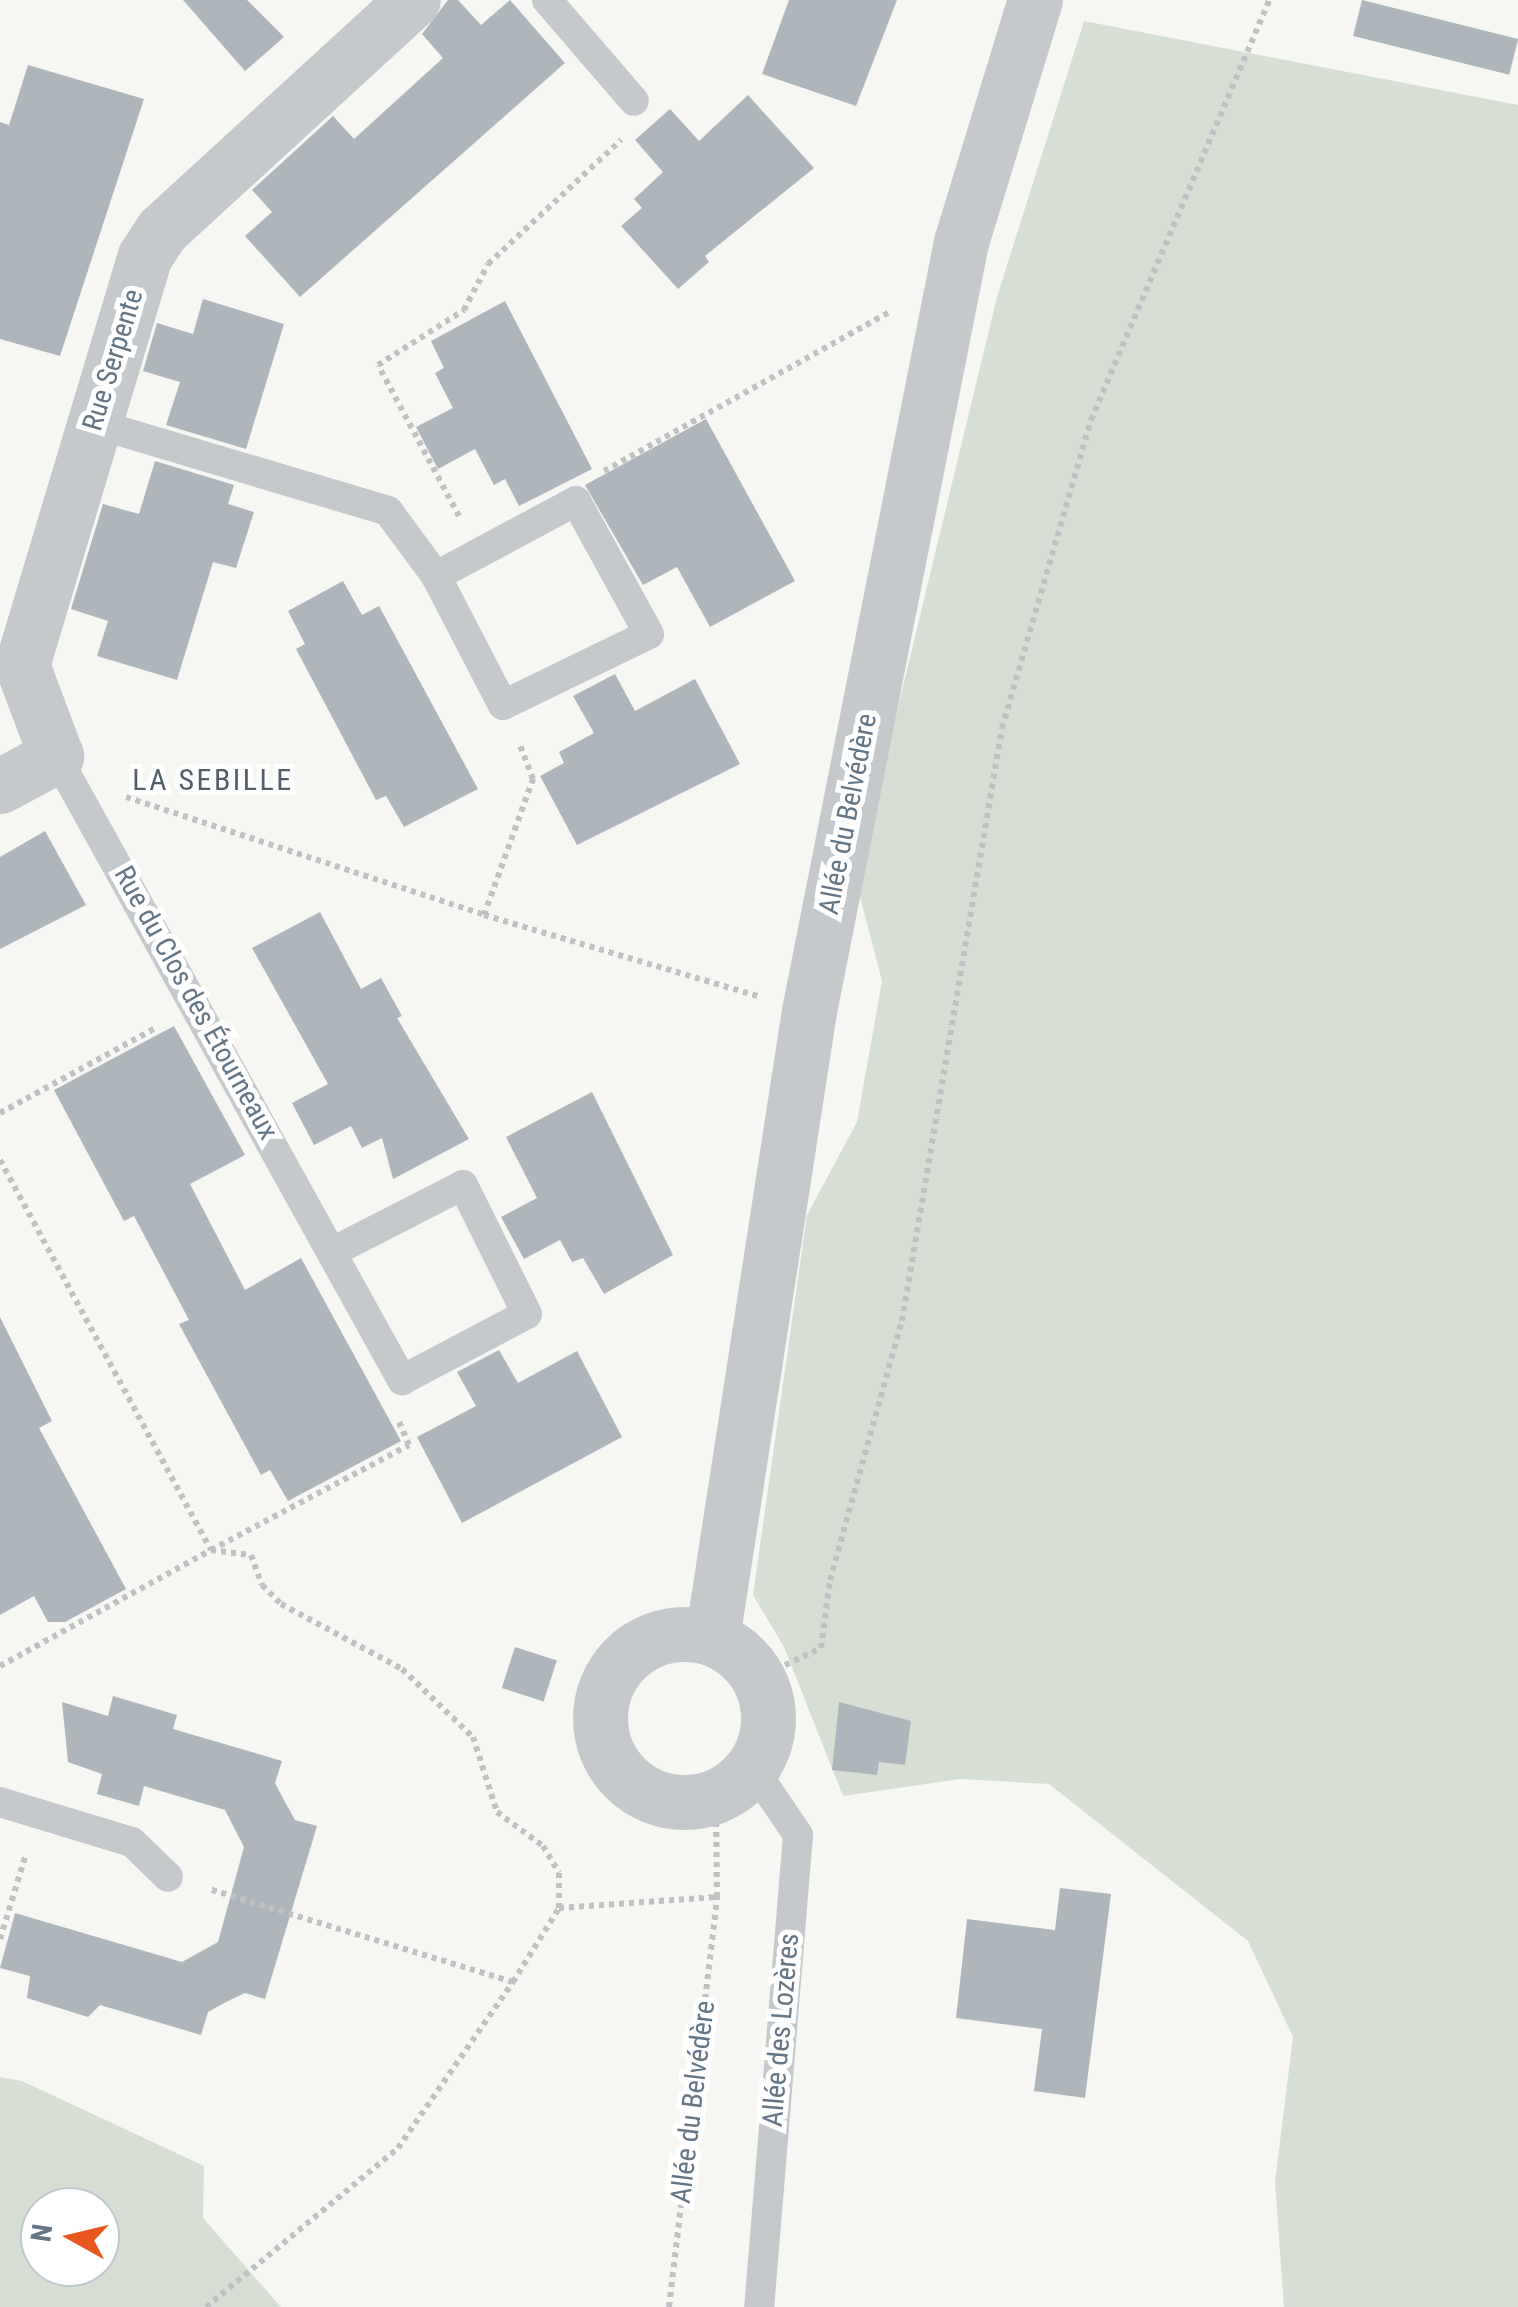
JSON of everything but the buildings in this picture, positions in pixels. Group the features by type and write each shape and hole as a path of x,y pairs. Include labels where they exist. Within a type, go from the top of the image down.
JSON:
{"street":[{"name":"Rue Serpente","path":"56,756 22,666 145,256 162,230 413,0"},
{"name":"Allée du Belvédère","path":"712,1638 809,1011 961,242 1035,0"},
{"path":"0,786 56,756"},
{"path":"684,1633 712,1638 730,1647 758,1678 768,1724 734,1781 667,1800 642,1790 620,1773 600,1722 603,1695 633,1650 684,1633"}],"lane":[{"path":"547,0 634,101"},
{"path":"92,423 388,511 436,576 503,705 649,634 576,501 436,576"},
{"name":"Rue du Clos des Étourneaux","path":"56,756 198,1005 402,1380"},
{"path":"334,1251 463,1185 528,1314 402,1380"},
{"name":"Allée des Lozères","path":"734,1781 798,1834 759,2307"},
{"path":"0,1802 132,1842 168,1877"}],"path":[{"path":"758,1678 821,1648 830,1580 902,1321 1002,728 1090,420 1269,0"},
{"path":"479,552 378,365 464,310 488,264 620,141 634,101"},
{"path":"576,501 607,467 893,311 947,316"},
{"path":"484,915 533,779 503,705"},
{"path":"86,808 130,796 484,915 809,1011"},
{"path":"0,1113 198,1005"},
{"path":"0,1160 212,1550"},
{"path":"0,1666 409,1446 391,1404 402,1380"},
{"path":"206,2307 398,2148 513,1982 559,1908 559,1873 543,1846 497,1812 474,1737 446,1706 402,1669 281,1604 262,1585 251,1555 212,1550"},
{"name":"Allée du Belvédère","path":"670,2307 722,1829 734,1781"},
{"path":"0,1939 38,1814"},
{"path":"168,1877 513,1982"},
{"path":"559,1908 717,1897"}],"shaded area":[{"path":"1084,21 1518,105 1518,2307 1284,2307 1275,2182 1293,2037 1248,1941 1049,1784 960,1779 843,1796 784,1647 753,1595 807,1215 857,1122 882,981 856,881 997,297"},
{"path":"0,2077 22,2081 204,2166 203,2218 281,2307 0,2307"}],"district":[{"name":"LA SEBILLE","path":"213,780"}]}
